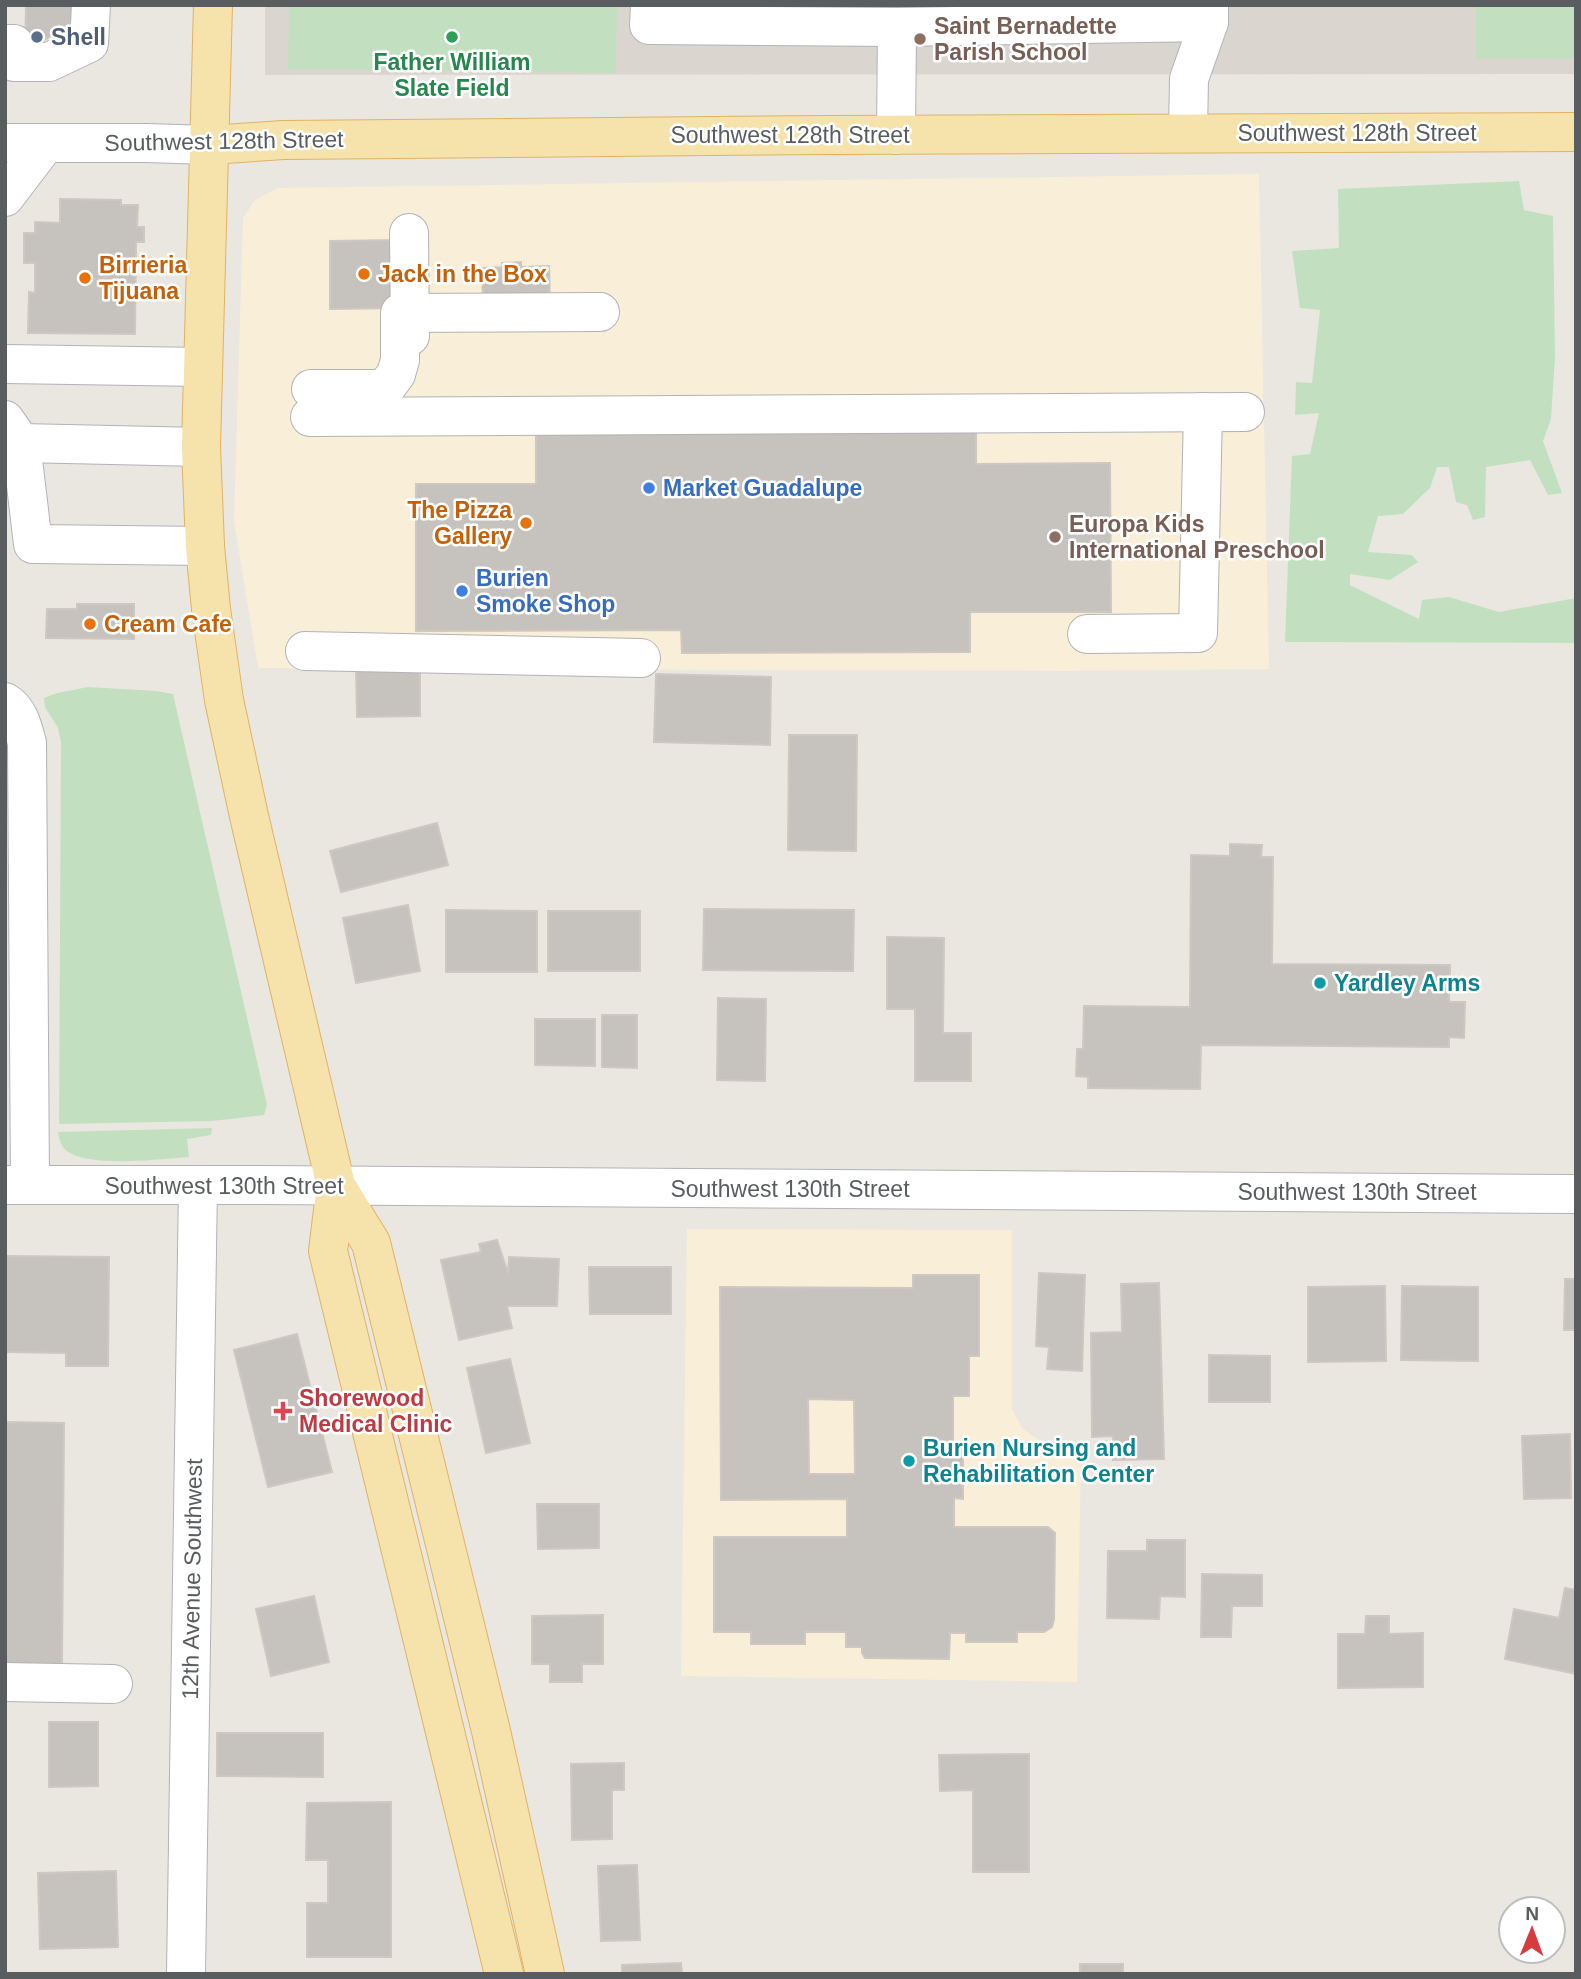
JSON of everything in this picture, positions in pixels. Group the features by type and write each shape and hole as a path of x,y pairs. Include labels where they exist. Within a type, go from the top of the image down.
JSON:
{"main road":[{"path":"213,5 201,447 205,546 224,700 337,1186 371,1243 491,1731 545,1974"},
{"name":"Southwest 128th Street","path":"210,145 284,140 1576,132"},
{"path":"337,1186 328,1251 504,1974"}],"street":[{"path":"10,44 14,62 48,78 89,43 90,5"},
{"path":"650,5 649,25 897,27 1209,13 1189,79 1188,133"},
{"path":"896,135 897,27"},
{"name":"Southwest 128th Street","path":"5,143 210,145"},
{"path":"5,197 46,143"},
{"path":"403,235 410,312 410,417"},
{"path":"600,312 400,313 400,360 396,374 387,386 310,403 410,417 1245,412"},
{"path":"5,364 203,367"},
{"path":"1087,634 1198,633 1203,412"},
{"path":"201,447 13,432 33,544 205,546"},
{"path":"305,651 641,658"},
{"path":"5,702 22,723 27,743 18,1185"},
{"name":"Southwest 130th Street","path":"18,1185 1576,1194"},
{"name":"12th Avenue Southwest","path":"186,1974 198,1185"},
{"path":"5,1682 113,1684"}],"shaded area":[{"name":"Saint Bernadette Parish School","path":"265,5 1576,5 1576,74 265,75"},
{"path":"1259,174 1269,669 1064,671 258,668 234,521 243,218 255,200 278,188"},
{"path":"687,1229 1012,1230 1012,1409 1022,1428 1040,1441 1081,1456 1077,1682 681,1676"}],"green space":[{"name":"Father William Slate Field","path":"289,5 617,5 616,73 288,69"},
{"path":"1476,5 1576,5 1576,59 1476,58"},
{"path":"1519,181 1524,210 1553,216 1555,357 1551,419 1543,441 1562,493 1548,495 1530,460 1486,467 1485,517 1473,520 1467,505 1456,502 1449,467 1437,467 1430,488 1403,514 1378,516 1368,552 1412,555 1418,562 1390,580 1350,574 1350,585 1419,619 1422,600 1449,597 1499,612 1576,598 1576,643 1285,642 1292,456 1310,454 1319,413 1295,415 1296,382 1312,383 1320,310 1300,308 1292,251 1339,248 1338,189"},
{"path":"88,687 173,694 267,1105 264,1115 212,1121 59,1124 61,743 58,728 45,707 44,698"},
{"path":"212,1128 211,1135 187,1139 189,1157 126,1161 77,1156 63,1147 58,1132"}],"building":[{"name":"Shell","path":"26,5 75,5 74,21 25,53"},
{"name":"Birrieria Tijuana","path":"60,199 121,200 121,205 138,205 137,227 144,227 144,242 136,242 135,334 28,333 29,292 35,293 35,263 24,263 24,233 35,233 35,222 60,223"},
{"name":"Jack in the Box","path":"398,240 399,308 330,309 330,241"},
{"path":"521,262 521,267 549,266 550,302 483,304 482,268 503,267 502,263"},
{"path":"976,427 976,464 1110,463 1111,612 970,612 970,652 682,653 681,630 416,631 416,484 536,484 536,429"},
{"name":"Cream Cafe","path":"77,604 134,604 134,639 46,638 47,609 77,609"},
{"path":"420,668 420,716 357,717 356,669"},
{"path":"656,674 771,677 770,745 654,742"},
{"path":"789,735 857,735 856,851 788,850"},
{"path":"437,823 448,865 341,892 330,851"},
{"name":"Yardley Arms","path":"1230,844 1262,845 1261,857 1273,857 1272,964 1450,965 1449,1002 1465,1002 1464,1038 1449,1037 1449,1047 1201,1045 1200,1089 1088,1088 1088,1077 1076,1076 1077,1049 1083,1049 1084,1006 1190,1007 1191,855 1230,856"},
{"path":"408,905 420,971 356,983 343,918"},
{"path":"704,909 854,910 853,971 703,970"},
{"path":"446,910 537,911 537,972 446,972"},
{"path":"548,911 640,911 640,971 548,971"},
{"path":"887,937 944,938 943,1033 971,1033 971,1081 915,1081 915,1009 887,1009"},
{"path":"718,998 766,999 765,1081 717,1080"},
{"path":"602,1015 637,1015 637,1068 602,1067"},
{"path":"535,1019 595,1019 595,1066 535,1065"},
{"path":"497,1240 508,1273 509,1257 559,1259 557,1306 507,1306 512,1328 459,1340 441,1260 481,1252 479,1244"},
{"path":"5,1256 109,1257 108,1366 66,1366 66,1353 5,1352"},
{"path":"589,1267 671,1267 671,1314 590,1314"},
{"path":"1039,1273 1085,1275 1082,1371 1047,1369 1049,1347 1036,1346"},
{"name":"Burien Nursing and Rehabilitation Center","path":"913,1275 979,1275 979,1356 969,1356 969,1396 953,1396 953,1448 963,1448 963,1499 954,1498 954,1527 1048,1527 1055,1533 1052,1627 1044,1632 1017,1632 1017,1642 966,1642 966,1633 950,1633 949,1659 865,1658 862,1647 846,1647 846,1632 805,1632 805,1644 751,1644 751,1632 714,1632 714,1537 847,1537 847,1499 721,1500 720,1287 913,1288","holes":["808,1399 854,1400 855,1474 809,1474"]},
{"path":"1565,1279 1576,1279 1576,1330 1564,1330"},
{"path":"1159,1283 1164,1459 1113,1460 1113,1436 1092,1437 1091,1333 1122,1332 1121,1284"},
{"path":"1385,1286 1386,1361 1308,1362 1308,1287"},
{"path":"1402,1286 1478,1287 1478,1361 1401,1360"},
{"name":"Shorewood Medical Clinic","path":"297,1334 332,1472 268,1487 234,1350"},
{"path":"1209,1355 1270,1356 1270,1402 1209,1402"},
{"path":"510,1359 530,1443 486,1453 467,1368"},
{"path":"5,1422 64,1423 62,1665 5,1665"},
{"path":"1570,1434 1571,1498 1524,1499 1522,1436"},
{"path":"537,1504 599,1504 599,1548 538,1549"},
{"path":"1147,1540 1185,1540 1185,1597 1160,1596 1159,1619 1107,1618 1108,1551 1147,1551"},
{"path":"1202,1574 1262,1575 1262,1606 1232,1606 1231,1637 1201,1637"},
{"path":"1565,1588 1576,1590 1576,1674 1505,1659 1514,1609 1559,1618"},
{"path":"314,1596 329,1662 271,1676 256,1609"},
{"path":"603,1615 603,1664 582,1664 582,1682 550,1682 550,1664 532,1664 532,1616"},
{"path":"1366,1616 1389,1616 1389,1634 1423,1633 1423,1687 1338,1688 1338,1634 1365,1634"},
{"path":"49,1722 98,1722 98,1786 49,1787"},
{"path":"217,1733 323,1733 323,1777 217,1776"},
{"path":"1029,1754 1029,1872 973,1872 973,1790 940,1791 939,1755"},
{"path":"624,1763 624,1790 612,1790 612,1839 572,1840 571,1764"},
{"path":"391,1802 391,1957 307,1957 307,1903 328,1903 328,1860 306,1860 307,1803"},
{"path":"637,1865 640,1940 601,1941 598,1866"},
{"path":"116,1871 118,1947 40,1949 38,1873"},
{"path":"681,1963 682,1974 622,1974 622,1965"},
{"path":"1080,1964 1123,1964 1123,1974 1080,1974"}],"place":[{"name":"Shell","path":"37,37"},
{"name":"Father William Slate Field","path":"452,37"},
{"name":"Saint Bernadette Parish School","path":"920,39"},
{"name":"Jack in the Box","path":"364,274"},
{"name":"Birrieria Tijuana","path":"85,278"},
{"name":"Market Guadalupe","path":"649,488"},
{"name":"The Pizza Gallery","path":"526,523"},
{"name":"Europa Kids International Preschool","path":"1055,537"},
{"name":"Burien Smoke Shop","path":"462,591"},
{"name":"Cream Cafe","path":"90,624"},
{"name":"Yardley Arms","path":"1320,983"},
{"name":"Shorewood Medical Clinic","path":"283,1411"},
{"name":"Burien Nursing and Rehabilitation Center","path":"909,1461"}]}
